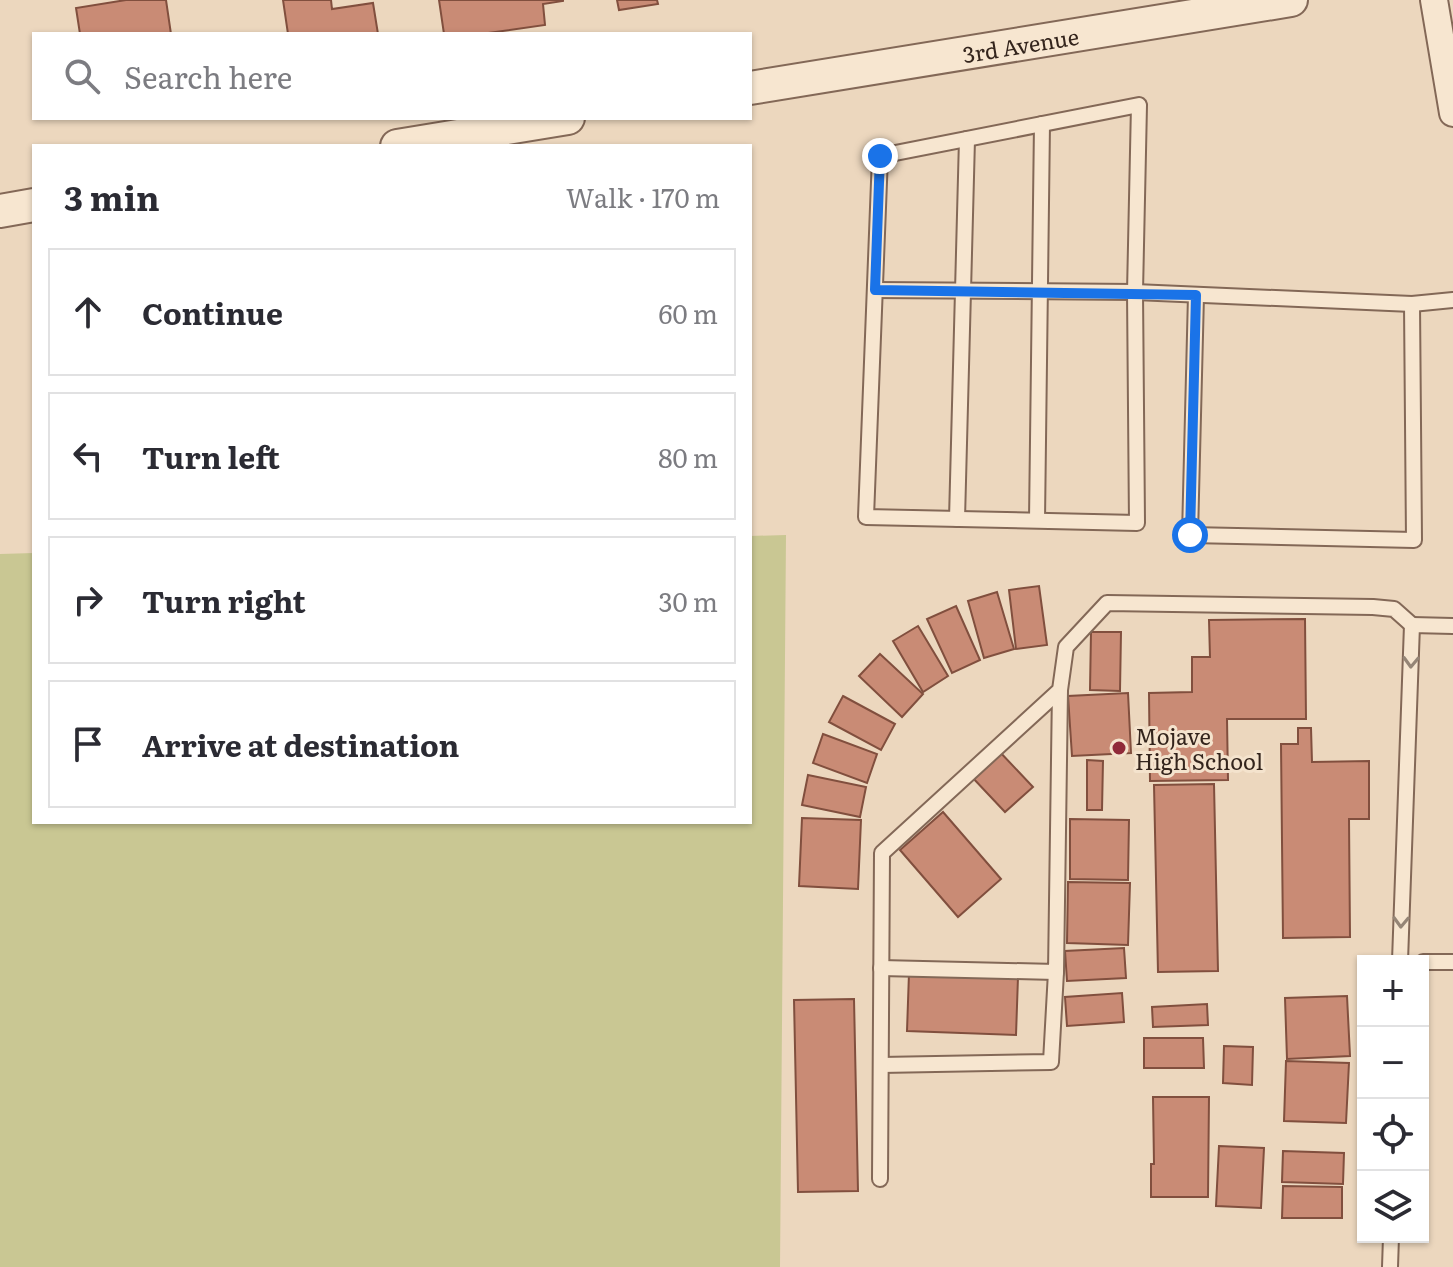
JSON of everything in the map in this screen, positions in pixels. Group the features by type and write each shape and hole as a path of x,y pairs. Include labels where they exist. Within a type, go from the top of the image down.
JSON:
{"street":[{"name":"3rd Avenue","path":"752,88 1291,0"},
{"path":"1434,0 1453,113"},
{"path":"409,144 556,120"},
{"path":"0,211 32,205"}],"lane":[{"path":"1139,105 1135,292 1137,523 866,517 880,156 1042,124 1139,105"},
{"path":"1037,520 1042,124"},
{"path":"957,519 967,139"},
{"path":"875,290 1135,292 1412,304 1453,300"},
{"path":"1196,295 1190,535 1414,540 1412,304"},
{"path":"881,1065 1051,1062 1056,972 1060,690 1066,647 1107,603 1373,607 1394,609 1412,625 1453,626"},
{"path":"1400,955 1412,625"},
{"path":"880,1179 882,853 1060,690"},
{"path":"1429,962 1453,962"},
{"path":"881,968 1056,972"},
{"path":"1390,1267 1391,1243"}],"shaded area":[{"path":"786,535 780,1267 0,1267 0,554 32,553 32,824 752,824 752,536"}],"building":[{"path":"126,0 166,0 171,32 80,32 76,8"},
{"path":"283,0 331,0 332,9 373,3 378,32 288,32"},
{"path":"439,0 563,0 543,4 545,25 495,32 444,32"},
{"path":"617,0 657,0 658,4 619,10"},
{"path":"1039,586 1047,645 1016,649 1009,590"},
{"path":"997,592 1014,649 984,658 968,601"},
{"path":"956,606 980,660 952,673 927,619"},
{"path":"1305,619 1306,719 1227,719 1228,780 1150,781 1149,693 1192,692 1192,657 1210,657 1209,620"},
{"path":"918,626 948,676 923,692 893,641"},
{"path":"1091,632 1121,632 1120,691 1090,690"},
{"path":"880,654 923,694 902,717 859,676"},
{"path":"1128,693 1131,753 1072,756 1068,696"},
{"path":"843,696 895,724 881,750 829,722"},
{"path":"1298,728 1311,728 1312,762 1369,761 1369,819 1349,819 1350,937 1283,938 1281,744 1298,744"},
{"path":"823,734 877,754 867,783 813,763"},
{"path":"998,750 1033,787 1005,812 971,776"},
{"path":"1087,760 1103,761 1102,810 1087,810"},
{"path":"808,775 866,787 860,817 802,805"},
{"path":"1214,784 1218,971 1158,972 1154,785"},
{"path":"943,812 1001,879 958,917 900,850"},
{"path":"802,818 861,820 858,889 799,886"},
{"path":"1070,819 1129,820 1128,880 1070,879"},
{"path":"1068,882 1130,883 1128,945 1067,943"},
{"path":"1124,948 1126,978 1067,981 1065,951"},
{"path":"909,973 1018,977 1016,1035 907,1031"},
{"path":"1122,993 1124,1022 1067,1026 1065,997"},
{"path":"1347,996 1350,1056 1287,1059 1285,998"},
{"path":"854,999 858,1191 798,1192 794,1000"},
{"path":"1207,1004 1208,1025 1153,1027 1152,1007"},
{"path":"1144,1038 1203,1038 1204,1068 1144,1068"},
{"path":"1224,1046 1253,1047 1252,1085 1223,1083"},
{"path":"1286,1061 1349,1063 1346,1123 1284,1121"},
{"path":"1153,1097 1209,1097 1208,1197 1151,1197"},
{"path":"1219,1146 1264,1148 1261,1208 1216,1206"},
{"path":"1283,1151 1344,1153 1343,1184 1282,1182"},
{"path":"1283,1186 1342,1187 1342,1218 1282,1218"}],"place":[{"name":"Mojave High School","path":"1119,748"}],"route":[{"path":"880,156 875,290 1196,295 1190,535"}]}
